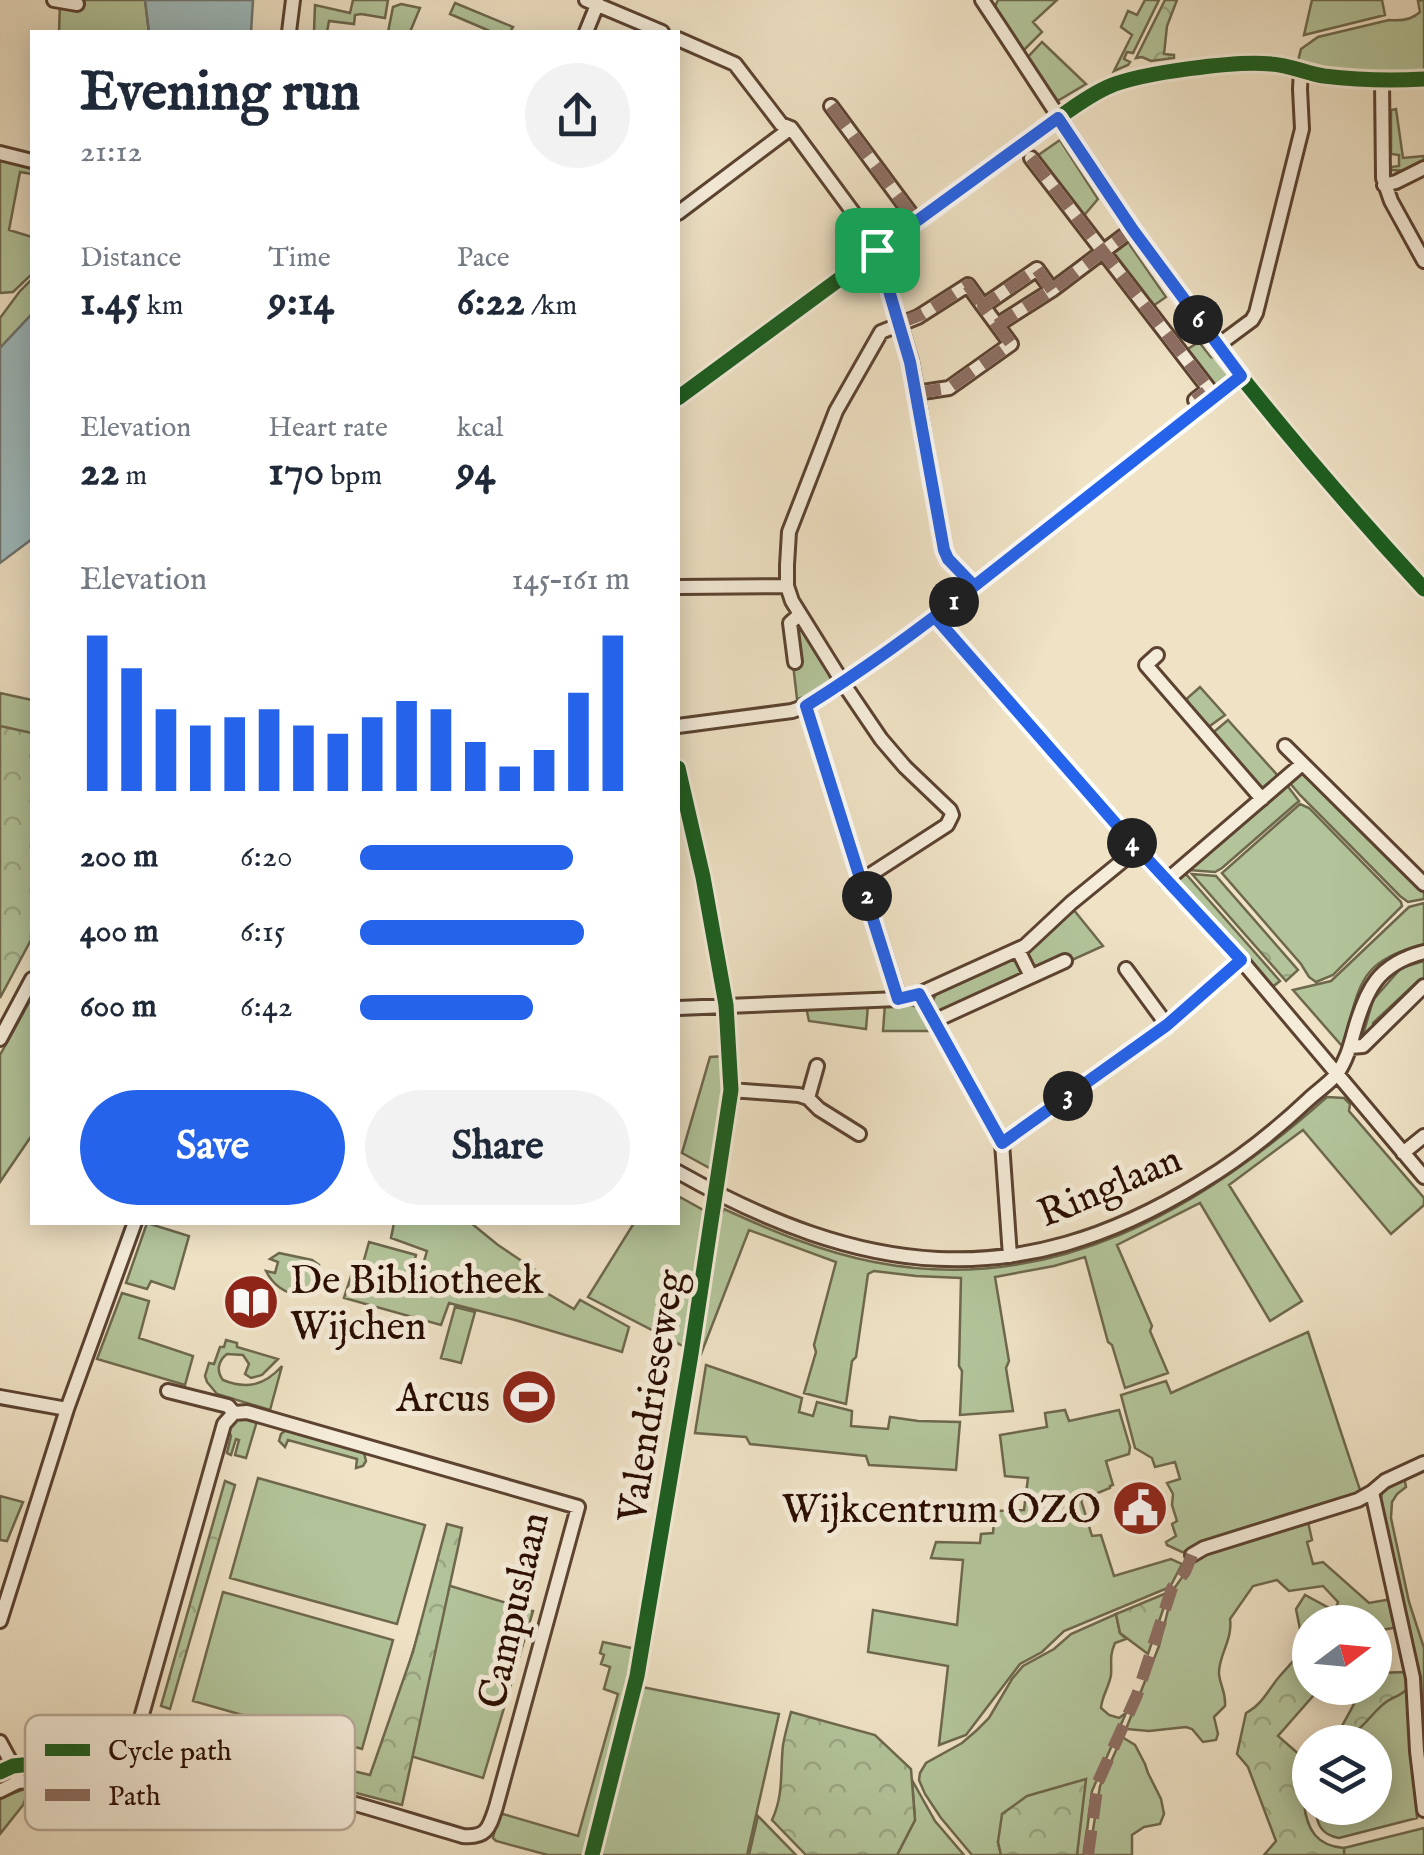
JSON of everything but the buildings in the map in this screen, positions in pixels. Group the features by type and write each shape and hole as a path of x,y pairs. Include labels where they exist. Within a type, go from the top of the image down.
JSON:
{"street":[{"path":"54,0 77,4"},
{"path":"289,30 292,0"},
{"path":"982,0 1133,230 1218,346 1349,508 1424,589"},
{"path":"586,30 593,2 657,30"},
{"path":"680,40 735,64 781,124 791,128 877,250 900,323 916,394 944,550 974,586"},
{"path":"680,397 1097,92 1128,80 1256,63 1327,76 1424,79"},
{"path":"1218,346 1256,313 1302,123 1301,70"},
{"path":"1382,80 1384,185 1424,261"},
{"path":"831,106 917,222"},
{"path":"680,212 791,128"},
{"path":"0,154 30,161"},
{"path":"1032,158 1209,389 1195,400"},
{"path":"1384,185 1424,168"},
{"path":"997,326 1133,230"},
{"path":"984,306 1038,270 1052,290"},
{"path":"862,880 947,825 952,815 881,739 799,616 786,586 789,532 836,411 881,332 924,314 968,285 1011,344 949,388 916,394"},
{"path":"680,726 792,711 843,683 935,617 1241,376"},
{"path":"680,587 786,586"},
{"path":"795,662 790,623 799,616"},
{"path":"935,617 1166,881 1241,960 1424,1177"},
{"path":"1157,654 1146,665 1262,800"},
{"path":"806,706 898,999"},
{"path":"1285,746 1424,884"},
{"path":"1166,881 1302,764"},
{"name":"Valendrieseweg","path":"592,1855 637,1676 731,1090 726,1005 680,777"},
{"path":"680,1008 898,999 919,994 1018,950 1137,848"},
{"path":"1018,950 1031,976"},
{"name":"Ringlaan","path":"680,1173 716,1194 794,1228 874,1252 932,1259 1010,1256 1046,1249 1112,1228 1190,1190 1254,1147 1336,1074 1373,983 1398,960 1424,952"},
{"path":"1002,1143 1167,1025 1241,960"},
{"path":"934,1021 1065,961"},
{"path":"1126,969 1167,1025"},
{"path":"0,1039 30,983"},
{"name":"Ringlaan","path":"1350,1047 1364,1046 1424,986"},
{"path":"919,994 1002,1143 1010,1256"},
{"path":"808,1098 816,1066"},
{"path":"731,1090 808,1098 859,1134"},
{"path":"1403,1153 1424,1136"},
{"path":"0,1620 67,1409 134,1225"},
{"name":"Campuslaan","path":"168,1391 228,1406 234,1413 247,1412 578,1507 496,1807 484,1834 474,1838 462,1836 355,1806"},
{"path":"0,1398 67,1409"},
{"path":"142,1715 224,1424 234,1413"},
{"path":"1192,1555 1341,1506 1424,1463"},
{"path":"1372,1492 1413,1678 1424,1810"},
{"path":"0,1742 18,1782"},
{"path":"0,1791 25,1782"}],"green space":[{"path":"82,0 145,0 149,30 59,30 60,3 81,4"},
{"path":"353,0 388,0 385,18 355,15 354,24 329,21 327,30 314,30 315,5 350,13"},
{"path":"998,0 1057,0 1033,22 1042,32 1025,49 1019,49 993,11"},
{"path":"1145,0 1159,0 1133,53 1127,52 1124,59 1130,62 1114,71 1132,35 1121,27 1128,11 1137,15"},
{"path":"1165,0 1177,0 1167,26 1164,54 1174,58 1136,58"},
{"path":"1312,0 1382,0 1385,15 1304,35"},
{"path":"1424,0 1424,71 1360,72 1298,61 1301,49 1318,37 1410,18 1420,12 1418,1"},
{"path":"455,3 513,27 487,30 450,14"},
{"path":"401,4 420,8 411,30 388,30 393,7"},
{"path":"1042,42 1086,84 1054,103 1026,59"},
{"path":"1396,109 1403,158 1424,156 1424,162 1407,171 1391,170 1399,166 1399,155 1391,154 1391,110"},
{"path":"1060,140 1098,199 1081,219 1034,158"},
{"path":"0,158 30,165 30,174 20,172 9,230 30,236 30,276 13,292 0,293"},
{"path":"1129,237 1130,245 1166,297 1150,308 1106,253"},
{"path":"30,281 30,316 0,348 0,318"},
{"path":"1199,342 1228,375 1214,390 1183,352"},
{"path":"798,621 831,680 797,699 793,664 794,624"},
{"path":"1200,687 1225,715 1207,728 1183,702"},
{"path":"0,693 30,700 30,734 0,750"},
{"path":"1228,720 1279,777 1265,789 1213,736"},
{"path":"0,726 30,733 30,942 0,998"},
{"path":"1301,774 1307,775 1424,891 1424,899 1408,902 1400,896 1300,795 1289,782"},
{"path":"1286,784 1299,801 1222,868 1215,872 1188,870"},
{"path":"1300,804 1309,808 1402,906 1333,975 1316,982 1222,873"},
{"path":"1185,873 1280,981 1271,988 1178,886"},
{"path":"1192,874 1216,876 1298,970 1286,981"},
{"path":"1424,903 1424,944 1385,959 1364,980 1342,1046 1293,990 1331,981 1409,907"},
{"path":"1073,909 1103,946 1070,961 1066,955 1033,969 1025,952"},
{"path":"1015,956 1021,975 940,1012 933,1005 939,991"},
{"path":"1424,961 1424,979 1373,1023 1373,1030 1365,1038 1373,1000 1401,968"},
{"path":"30,1001 30,1138 0,1182 0,1055"},
{"path":"907,1001 917,1007 930,1031 883,1031 885,1004"},
{"path":"868,1005 866,1029 809,1021 806,1007"},
{"path":"725,1056 715,1171 682,1153 710,1057"},
{"path":"1327,1097 1344,1098 1350,1104 1349,1111 1424,1198 1424,1205 1391,1234 1303,1130 1229,1185 1302,1301 1270,1321 1200,1203 1117,1245 1168,1373 1125,1388 1085,1257 995,1277 1013,1411 960,1415 961,1278 874,1271 868,1274 846,1404 804,1393 836,1262 749,1230 701,1354 697,1352 718,1219 724,1209 798,1240 874,1262 939,1270 1002,1267 1062,1255 1119,1235 1175,1208 1228,1175"},
{"path":"680,1197 705,1211 683,1346 588,1297 633,1225 680,1225"},
{"path":"146,1225 189,1236 174,1289 151,1281 147,1289 126,1283"},
{"path":"394,1225 473,1225 535,1270 528,1282 574,1309 580,1300 629,1327 622,1352 449,1303 441,1325 344,1298 353,1270 416,1288 427,1251 391,1238"},
{"path":"369,1242 416,1255 410,1280 362,1267"},
{"path":"279,1253 319,1265 313,1287 298,1294 272,1281 266,1271 275,1273 278,1262 270,1259"},
{"path":"122,1293 149,1301 139,1338 193,1356 185,1385 97,1359"},
{"path":"455,1307 475,1312 461,1363 441,1358"},
{"path":"1308,1332 1361,1493 1188,1552 1167,1545 1176,1536 1172,1524 1177,1521 1173,1494 1167,1483 1180,1479 1175,1462 1155,1467 1152,1458 1135,1448 1121,1395 1166,1381 1171,1393"},
{"path":"226,1340 278,1359 262,1375 251,1378 245,1374 249,1364 243,1355 227,1354 219,1366 223,1380 248,1385 269,1378 282,1366 270,1410 217,1394 207,1382 209,1363 214,1364"},
{"path":"706,1365 802,1398 799,1412 813,1416 817,1402 852,1411 851,1426 888,1429 890,1417 960,1422 956,1470 869,1465 866,1456 750,1444 746,1437 695,1433"},
{"path":"1065,1410 1069,1421 1119,1410 1130,1447 1129,1454 1106,1461 1113,1485 1081,1500 1092,1536 1101,1535 1114,1576 1171,1559 1182,1564 1170,1587 1064,1631 1042,1652 1020,1664 966,1735 939,1745 948,1666 868,1652 873,1610 957,1625 963,1560 931,1558 936,1542 980,1543 981,1534 993,1533 995,1511 1024,1510 1028,1478 1005,1476 1000,1435 1047,1427 1045,1413"},
{"path":"243,1417 257,1421 246,1458 235,1455 239,1440 236,1439 231,1455 227,1453 231,1426"},
{"path":"286,1430 360,1451 366,1461 356,1468 357,1459 288,1440 285,1447 279,1441"},
{"path":"1404,1476 1406,1487 1392,1502 1391,1518 1409,1602 1424,1648 1424,1789 1380,1502 1383,1488"},
{"path":"258,1478 425,1525 397,1624 230,1578"},
{"path":"225,1481 235,1485 170,1709 161,1706"},
{"path":"0,1496 23,1502 7,1541 0,1540"},
{"path":"1308,1522 1312,1540 1307,1542 1313,1564 1323,1562 1369,1603 1392,1599 1399,1627 1392,1628 1392,1605 1337,1605 1323,1586 1289,1591 1277,1580 1253,1586 1230,1619 1219,1667 1225,1706 1214,1717 1216,1740 1203,1742 1186,1727 1126,1729 1159,1646 1173,1590 1204,1552"},
{"path":"447,1524 462,1528 402,1805 355,1793 355,1771 370,1775 413,1652"},
{"path":"434,1581 533,1611 483,1778 384,1748"},
{"path":"223,1592 393,1640 362,1749 355,1747 355,1715 242,1715 193,1701"},
{"path":"1169,1592 1148,1654 1120,1633 1116,1614"},
{"path":"1305,1595 1324,1605 1299,1605"},
{"path":"1116,1614 1120,1633 1126,1639 1113,1648 1111,1675 1101,1708 1119,1718 1126,1713 1092,1791 1084,1855 1077,1855 1079,1830 998,1842 1001,1855 972,1855 925,1794 920,1773 926,1763 962,1743 989,1718 1023,1666 1054,1649 1071,1634"},
{"path":"603,1642 636,1649 586,1855 548,1855 496,1841 493,1838 498,1816 503,1814 578,1836 618,1694 604,1689 610,1667 601,1664"},
{"path":"1292,1663 1292,1705 1305,1705 1278,1736 1292,1748 1292,1825 1310,1825 1320,1840 1344,1848 1344,1855 1264,1855 1276,1841 1248,1767 1237,1754 1246,1713 1261,1702"},
{"path":"1392,1672 1407,1672 1409,1687 1392,1699"},
{"path":"642,1687 779,1714 747,1855 598,1855"},
{"path":"1409,1687 1417,1818 1392,1824 1392,1725 1363,1725 1382,1705 1392,1705 1392,1699"},
{"path":"1353,1705 1382,1705 1364,1725 1342,1725"},
{"path":"791,1712 875,1735 911,1769 915,1820 897,1855 806,1855 772,1820"},
{"path":"1122,1737 1135,1745 1161,1799 1164,1814 1160,1824 1144,1827 1132,1835 1132,1855 1089,1855 1100,1786"},
{"path":"1086,1779 1077,1855 1001,1855 998,1842 1002,1814 1027,1796"},
{"path":"912,1780 935,1821 964,1855 897,1855 915,1820"},
{"path":"25,1789 23,1805 0,1834 0,1798"},
{"path":"758,1816 796,1855 749,1855"},
{"path":"1320,1825 1390,1825 1339,1838"},
{"path":"1424,1828 1424,1855 1344,1855 1344,1848"}],"water":[{"path":"145,0 253,0 251,30 149,30"},
{"path":"30,316 30,540 0,563 0,348"}],"marked path":[{"path":"831,106 917,222"},
{"path":"1031,158 1209,389 1195,400"},
{"path":"1052,290 1037,269 983,306 997,325 1052,290 1133,229"},
{"path":"900,323 923,314 968,285 983,306"},
{"path":"916,393 949,388 1011,344 997,325"},
{"path":"1088,1855 1098,1782 1137,1695 1172,1588 1192,1555"}],"cycle path":[{"path":"680,397 1058,118 1110,86 1166,72 1256,63 1336,77 1424,79"},
{"path":"1058,118 1220,350 1320,472 1424,589"},
{"path":"592,1855 637,1676 731,1090 726,1005 680,777"},
{"path":"0,1772 25,1765"}],"place":[{"name":"De Bibliotheek Wijchen","path":"251,1302"},
{"name":"Arcus","path":"529,1397"},
{"name":"Wijkcentrum OZO","path":"1140,1508"}],"route":[{"path":"1058,118 1133,230 1241,376 935,617 1137,848 1241,960 1167,1025 1002,1143 919,994 898,999 806,706 974,586 944,550 910,362 877,250 1058,118"}]}
